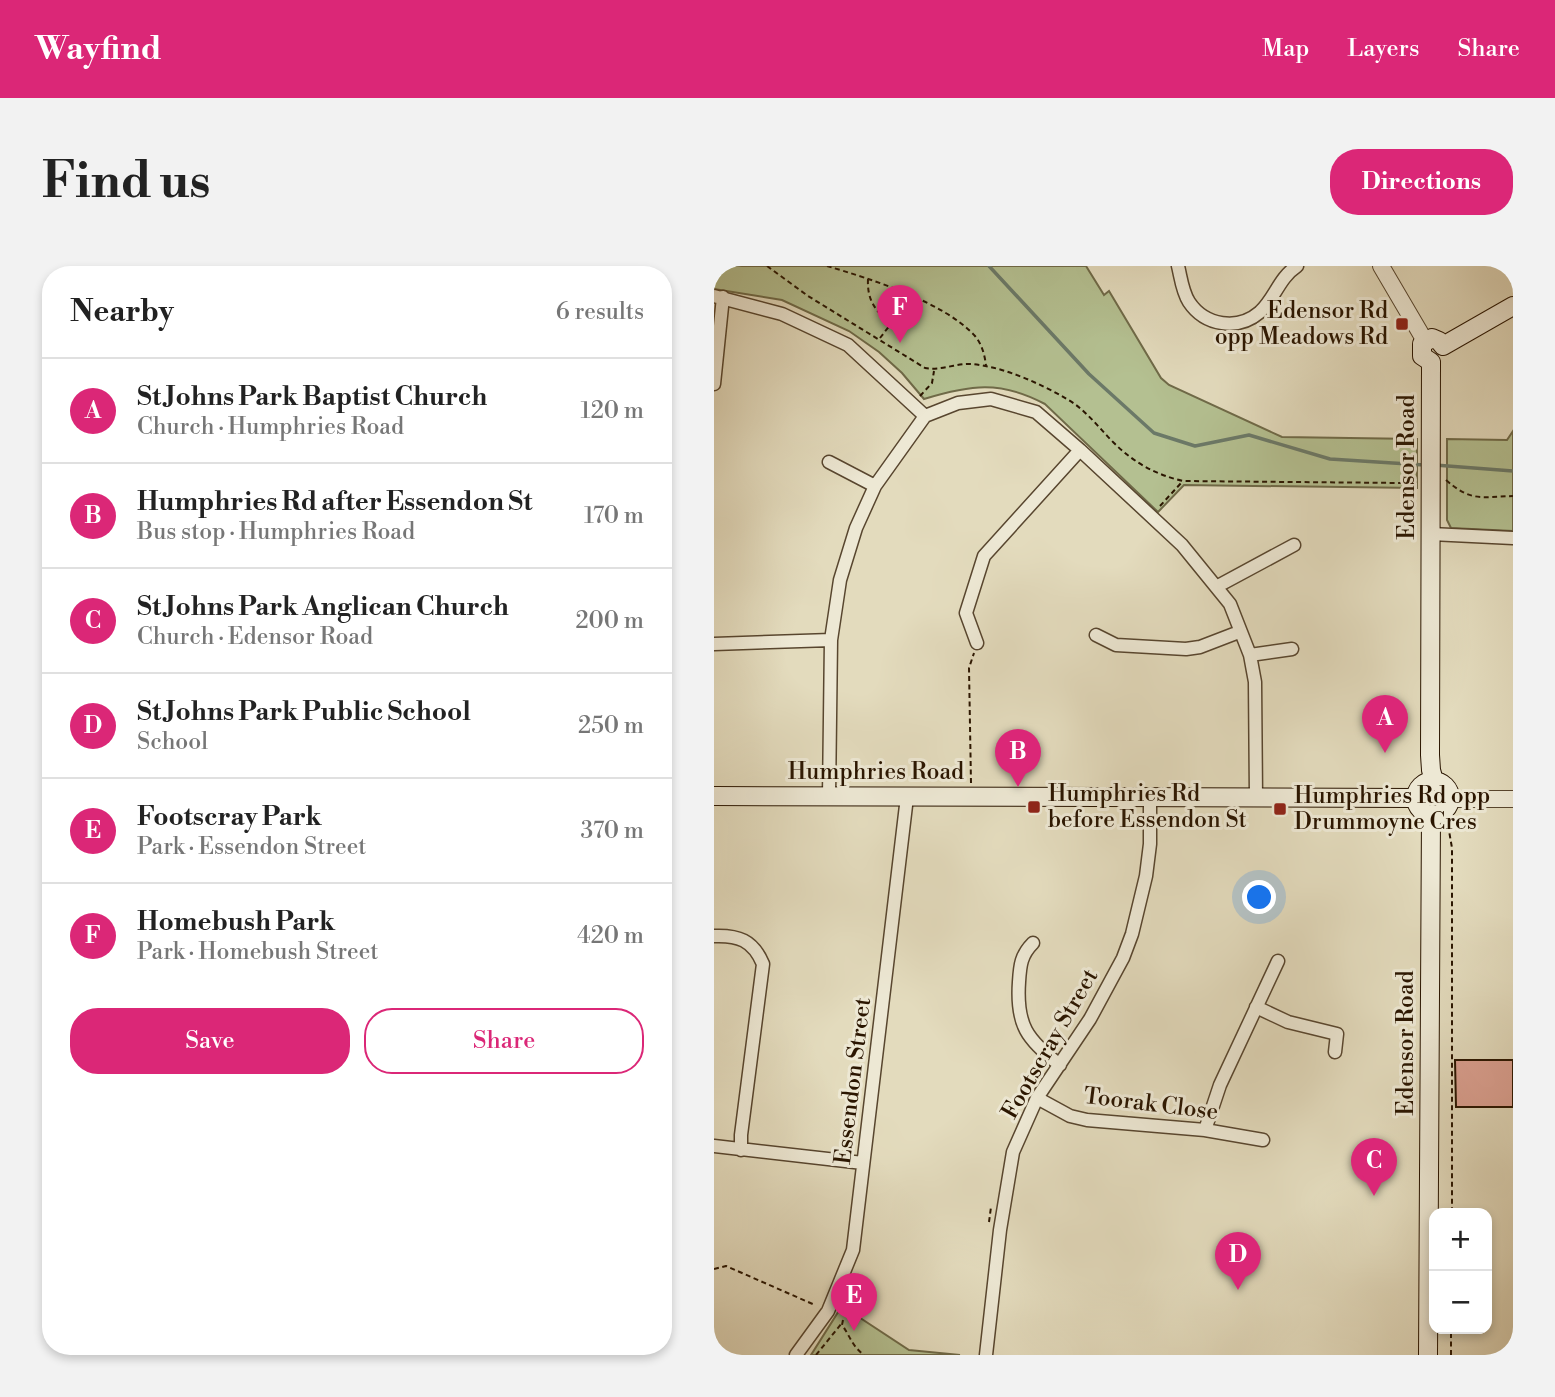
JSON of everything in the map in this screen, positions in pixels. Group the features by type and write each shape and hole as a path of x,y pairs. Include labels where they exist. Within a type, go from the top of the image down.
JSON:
{"main road":[{"path":"1443,346 1436,339 1425,341 1420,348 1422,356 1431,362 1441,357 1443,346 1513,306"},
{"name":"Edensor Road","path":"1431,362 1430,755 1434,781"},
{"path":"1434,781 1447,788 1450,799 1442,812 1431,815 1420,809 1416,798 1419,787 1434,781"},
{"name":"Humphries Road","path":"714,796 1416,798"},
{"name":"Edensor Road","path":"1428,1355 1431,815"}],"street":[{"path":"1178,266 1185,293 1198,312 1216,323 1227,324 1239,323 1258,314 1280,281 1297,266"},
{"path":"1381,266 1425,341"},
{"path":"714,384 719,297 782,314 848,345 925,416"},
{"path":"829,796 831,640 840,580 856,528 875,486 925,416 958,403 991,399 1036,412 1152,515 1182,545 1230,604 1250,655 1255,682 1256,798"},
{"path":"977,643 966,613 985,556 1080,450"},
{"path":"829,462 875,486"},
{"path":"1431,534 1513,538"},
{"path":"1216,587 1294,545"},
{"path":"1096,635 1116,645 1186,649 1200,647 1239,632"},
{"path":"714,644 831,640"},
{"path":"1250,655 1292,649"},
{"name":"Essendon Street","path":"796,1355 828,1311 853,1250 907,797"},
{"name":"Footscray Street","path":"986,1355 1013,1152 1037,1098 1110,984 1132,934 1146,876 1150,844 1150,798"},
{"path":"1450,799 1513,799"},
{"path":"714,936 735,935 757,951 763,964 741,1150"},
{"path":"1033,943 1023,953 1017,1005 1021,1023 1032,1040 1060,1065"},
{"path":"1205,1130 1220,1085 1278,961"},
{"path":"1256,1007 1288,1022 1337,1034 1335,1052"},
{"name":"Toorak Close","path":"1037,1098 1070,1116 1205,1130 1264,1140"},
{"path":"714,1146 863,1163"}],"path":[{"path":"767,266 808,296 925,368 935,370 971,364 1008,372 1070,401 1132,458 1160,474 1183,481 1402,483 1431,478 1477,498 1513,496"},
{"path":"827,266 869,279 948,314 976,337 985,355 986,368"},
{"path":"869,279 867,293 871,303 890,325"},
{"path":"879,339 890,325 920,301"},
{"path":"912,404 932,383 935,370"},
{"path":"1152,515 1183,481"},
{"path":"971,784 969,668 977,643"},
{"path":"1448,825 1452,848 1452,1208"},
{"path":"714,1269 726,1266 815,1305"},
{"path":"816,1355 843,1321 849,1340 864,1355"},
{"path":"1451,1334 1451,1355"}],"green space":[{"path":"714,266 1086,266 1104,295 1109,291 1161,378 1169,385 1282,437 1417,439 1417,488 1184,485 1158,512 1045,404 1014,391 985,387 956,390 924,399 879,352 849,331 782,300 714,289"},
{"path":"1513,431 1513,531 1451,528 1447,520 1447,439 1507,440"},
{"path":"842,1306 909,1350 960,1355 811,1355"}],"building":[{"path":"1455,1060 1513,1060 1513,1107 1456,1107"}],"waterway":[{"path":"989,266 1089,374 1154,433 1195,446 1249,435 1330,459 1424,465"},
{"path":"1435,465 1513,471"}],"place":[{"name":"Edensor Rd opp Meadows Rd","path":"1402,324"},
{"name":"Homebush Park","path":"900,343"},
{"name":"St Johns Park Baptist Church","path":"1385,753"},
{"name":"Humphries Rd after Essendon St","path":"1018,787"},
{"name":"Humphries Rd before Essendon St","path":"1034,807"},
{"name":"Humphries Rd opp Drummoyne Cres","path":"1280,809"},
{"name":"St Johns Park Anglican Church","path":"1374,1196"},
{"name":"St Johns Park Public School","path":"1238,1290"},
{"name":"Footscray Park","path":"854,1331"}]}
